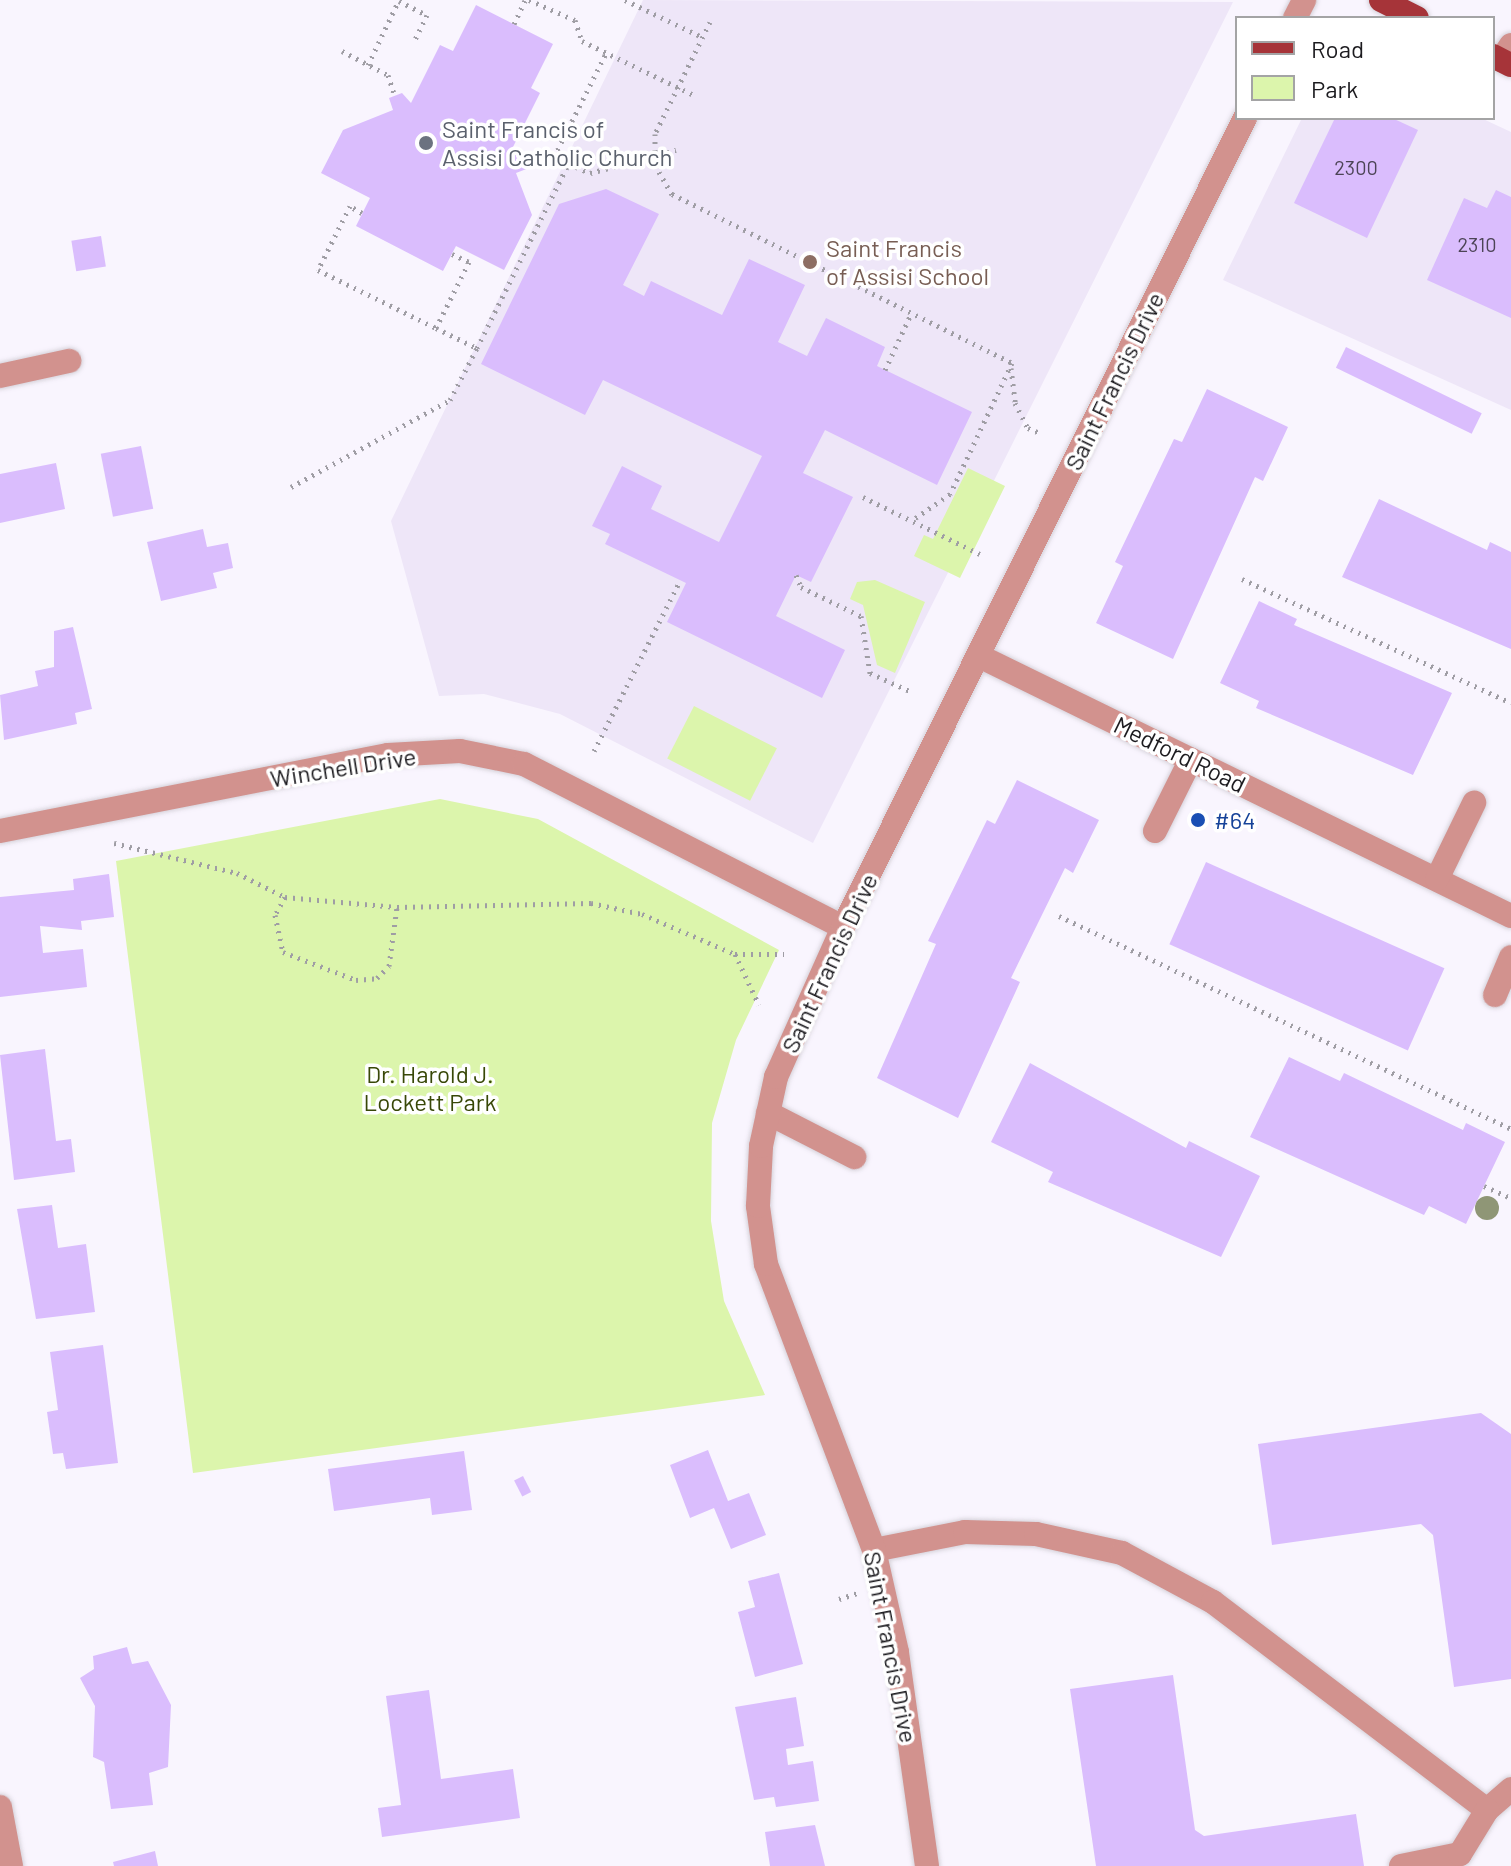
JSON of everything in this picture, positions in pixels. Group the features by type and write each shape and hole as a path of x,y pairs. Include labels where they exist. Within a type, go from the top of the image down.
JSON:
{"main road":[{"path":"1381,0 1413,16"}],"street":[{"name":"Saint Francis Drive","path":"927,1866 897,1652 874,1550 773,1293 758,1206 768,1113 789,1044 843,927 1244,120"},
{"path":"0,376 69,361"},
{"name":"Medford Road","path":"979,656 1511,916"},
{"name":"Winchell Drive","path":"0,831 388,755 460,751 524,764 843,927"},
{"path":"1155,831 1191,759"},
{"path":"1437,879 1474,803"},
{"path":"1495,995 1511,957"},
{"path":"768,1113 854,1157"},
{"path":"874,1550 965,1532 1036,1534 1122,1553 1213,1602 1313,1681 1487,1810"},
{"path":"1401,1866 1460,1854 1487,1810 1511,1789"},
{"path":"0,1807 11,1866"}],"path":[{"path":"514,24 527,0 575,20 582,41 696,96"},
{"path":"625,0 702,37"},
{"path":"368,65 399,1 427,15 415,40"},
{"path":"710,22 655,134 654,155 665,184 683,203 1012,363"},
{"path":"342,51 388,75 395,96"},
{"path":"554,157 606,53"},
{"path":"527,161 554,157 590,173 676,150"},
{"path":"291,487 450,400 569,163"},
{"path":"362,213 350,206 318,270 477,348"},
{"path":"436,328 469,262 452,254"},
{"path":"885,370 911,314"},
{"path":"1012,363 1015,403 1040,433"},
{"path":"911,521 950,494 1012,363"},
{"path":"863,497 980,554"},
{"path":"796,575 801,587 861,616 870,673 912,692"},
{"path":"1242,579 1511,703"},
{"path":"594,751 680,581"},
{"path":"114,843 237,873 285,897 397,907 591,903 642,914 735,954 784,954"},
{"path":"285,897 275,915 283,952 356,980 377,978 389,966 397,907"},
{"path":"1059,916 1511,1129"},
{"path":"735,954 759,1005"},
{"path":"1484,1186 1511,1198"},
{"path":"839,1599 859,1592"}],"shaded area":[{"name":"Saint Francis of Assisi School","path":"643,0 1233,2 813,843 560,714 484,694 439,696 391,521"},
{"path":"1301,120 1485,120 1511,132 1511,410 1223,280"}],"green space":[{"path":"968,468 1005,486 960,578 914,556 924,535 933,539"},
{"path":"875,580 925,602 895,673 877,665 863,605 850,599 857,582"},
{"path":"694,706 777,748 750,801 667,759"},
{"name":"Dr. Harold J. Lockett Park","path":"440,799 538,819 779,950 736,1040 712,1123 711,1221 724,1301 765,1395 193,1473 116,861"}],"building":[{"name":"Saint Francis of Assisi Catholic Church","path":"476,5 553,44 531,88 540,93 509,155 525,155 529,168 516,173 532,215 504,270 456,246 443,271 356,226 370,198 321,173 343,130 393,110 389,98 402,93 411,103 440,45 453,51"},
{"path":"1334,120 1396,120 1418,130 1367,238 1294,203"},
{"path":"606,189 659,214 623,285 644,296 651,281 722,315 749,259 805,285 778,342 807,356 826,318 885,347 877,366 972,412 937,485 825,430 803,473 853,497 811,582 796,575 776,616 845,650 822,698 667,622 686,583 605,544 610,534 592,526 622,466 662,486 651,509 719,542 762,456 603,380 585,415 481,364 559,204"},
{"path":"1496,190 1511,197 1511,318 1427,280 1464,198 1487,208"},
{"path":"101,236 106,267 76,271 71,241"},
{"path":"1346,347 1482,413 1472,434 1336,368"},
{"path":"1207,389 1288,427 1263,481 1255,477 1173,659 1096,623 1123,566 1115,562 1174,439 1182,442"},
{"path":"141,446 153,509 113,517 101,454"},
{"path":"56,463 65,509 0,523 0,474"},
{"path":"1379,499 1487,550 1490,542 1511,552 1511,649 1342,577"},
{"path":"203,529 207,547 228,543 233,568 213,573 217,588 161,601 147,542"},
{"path":"1259,601 1297,619 1294,625 1452,693 1413,775 1256,708 1259,701 1220,683"},
{"path":"73,627 92,709 75,713 77,724 4,740 0,695 38,686 35,671 54,667 54,631"},
{"path":"1017,780 1099,820 1073,873 1065,868 1011,978 1020,982 958,1118 877,1078 936,944 928,941 987,820 995,824"},
{"path":"1206,862 1444,968 1408,1050 1169,944"},
{"path":"109,874 114,917 81,921 82,930 40,926 43,953 83,949 87,987 0,997 0,897 74,890 73,879"},
{"path":"45,1049 56,1141 71,1139 75,1172 14,1180 0,1055"},
{"path":"1289,1057 1340,1081 1344,1073 1463,1130 1466,1123 1505,1142 1466,1224 1429,1206 1424,1215 1250,1137"},
{"path":"1030,1063 1186,1148 1189,1141 1260,1176 1221,1257 1048,1182 1053,1172 991,1142"},
{"path":"52,1205 58,1248 86,1244 95,1312 36,1319 17,1209"},
{"path":"103,1345 118,1463 66,1469 63,1453 53,1454 47,1412 58,1410 50,1352"},
{"path":"1481,1413 1511,1434 1511,1679 1454,1687 1433,1535 1421,1524 1272,1545 1258,1444"},
{"path":"708,1450 728,1501 749,1493 766,1535 731,1549 714,1508 690,1518 670,1465"},
{"path":"464,1451 472,1510 432,1515 430,1498 334,1511 328,1469"},
{"path":"523,1476 531,1492 522,1497 514,1481"},
{"path":"779,1573 803,1664 755,1677 738,1612 755,1607 748,1581"},
{"path":"127,1647 132,1664 148,1661 171,1705 168,1767 149,1773 153,1805 111,1809 104,1762 93,1757 95,1706 80,1678 94,1669 93,1656"},
{"path":"1173,1675 1195,1830 1204,1836 1356,1814 1364,1866 1096,1866 1070,1689"},
{"path":"429,1690 441,1779 513,1769 520,1818 382,1837 378,1808 401,1805 386,1696"},
{"path":"796,1697 804,1746 786,1749 788,1765 813,1761 819,1801 776,1807 774,1797 754,1800 735,1707"},
{"path":"815,1825 825,1866 770,1866 765,1832"},
{"path":"155,1851 158,1866 114,1866 113,1862"}],"place":[{"name":"Saint Francis of Assisi Catholic Church","path":"426,143"},
{"name":"Saint Francis of Assisi School","path":"810,262"},
{"name":"#64","path":"1198,820"}]}
